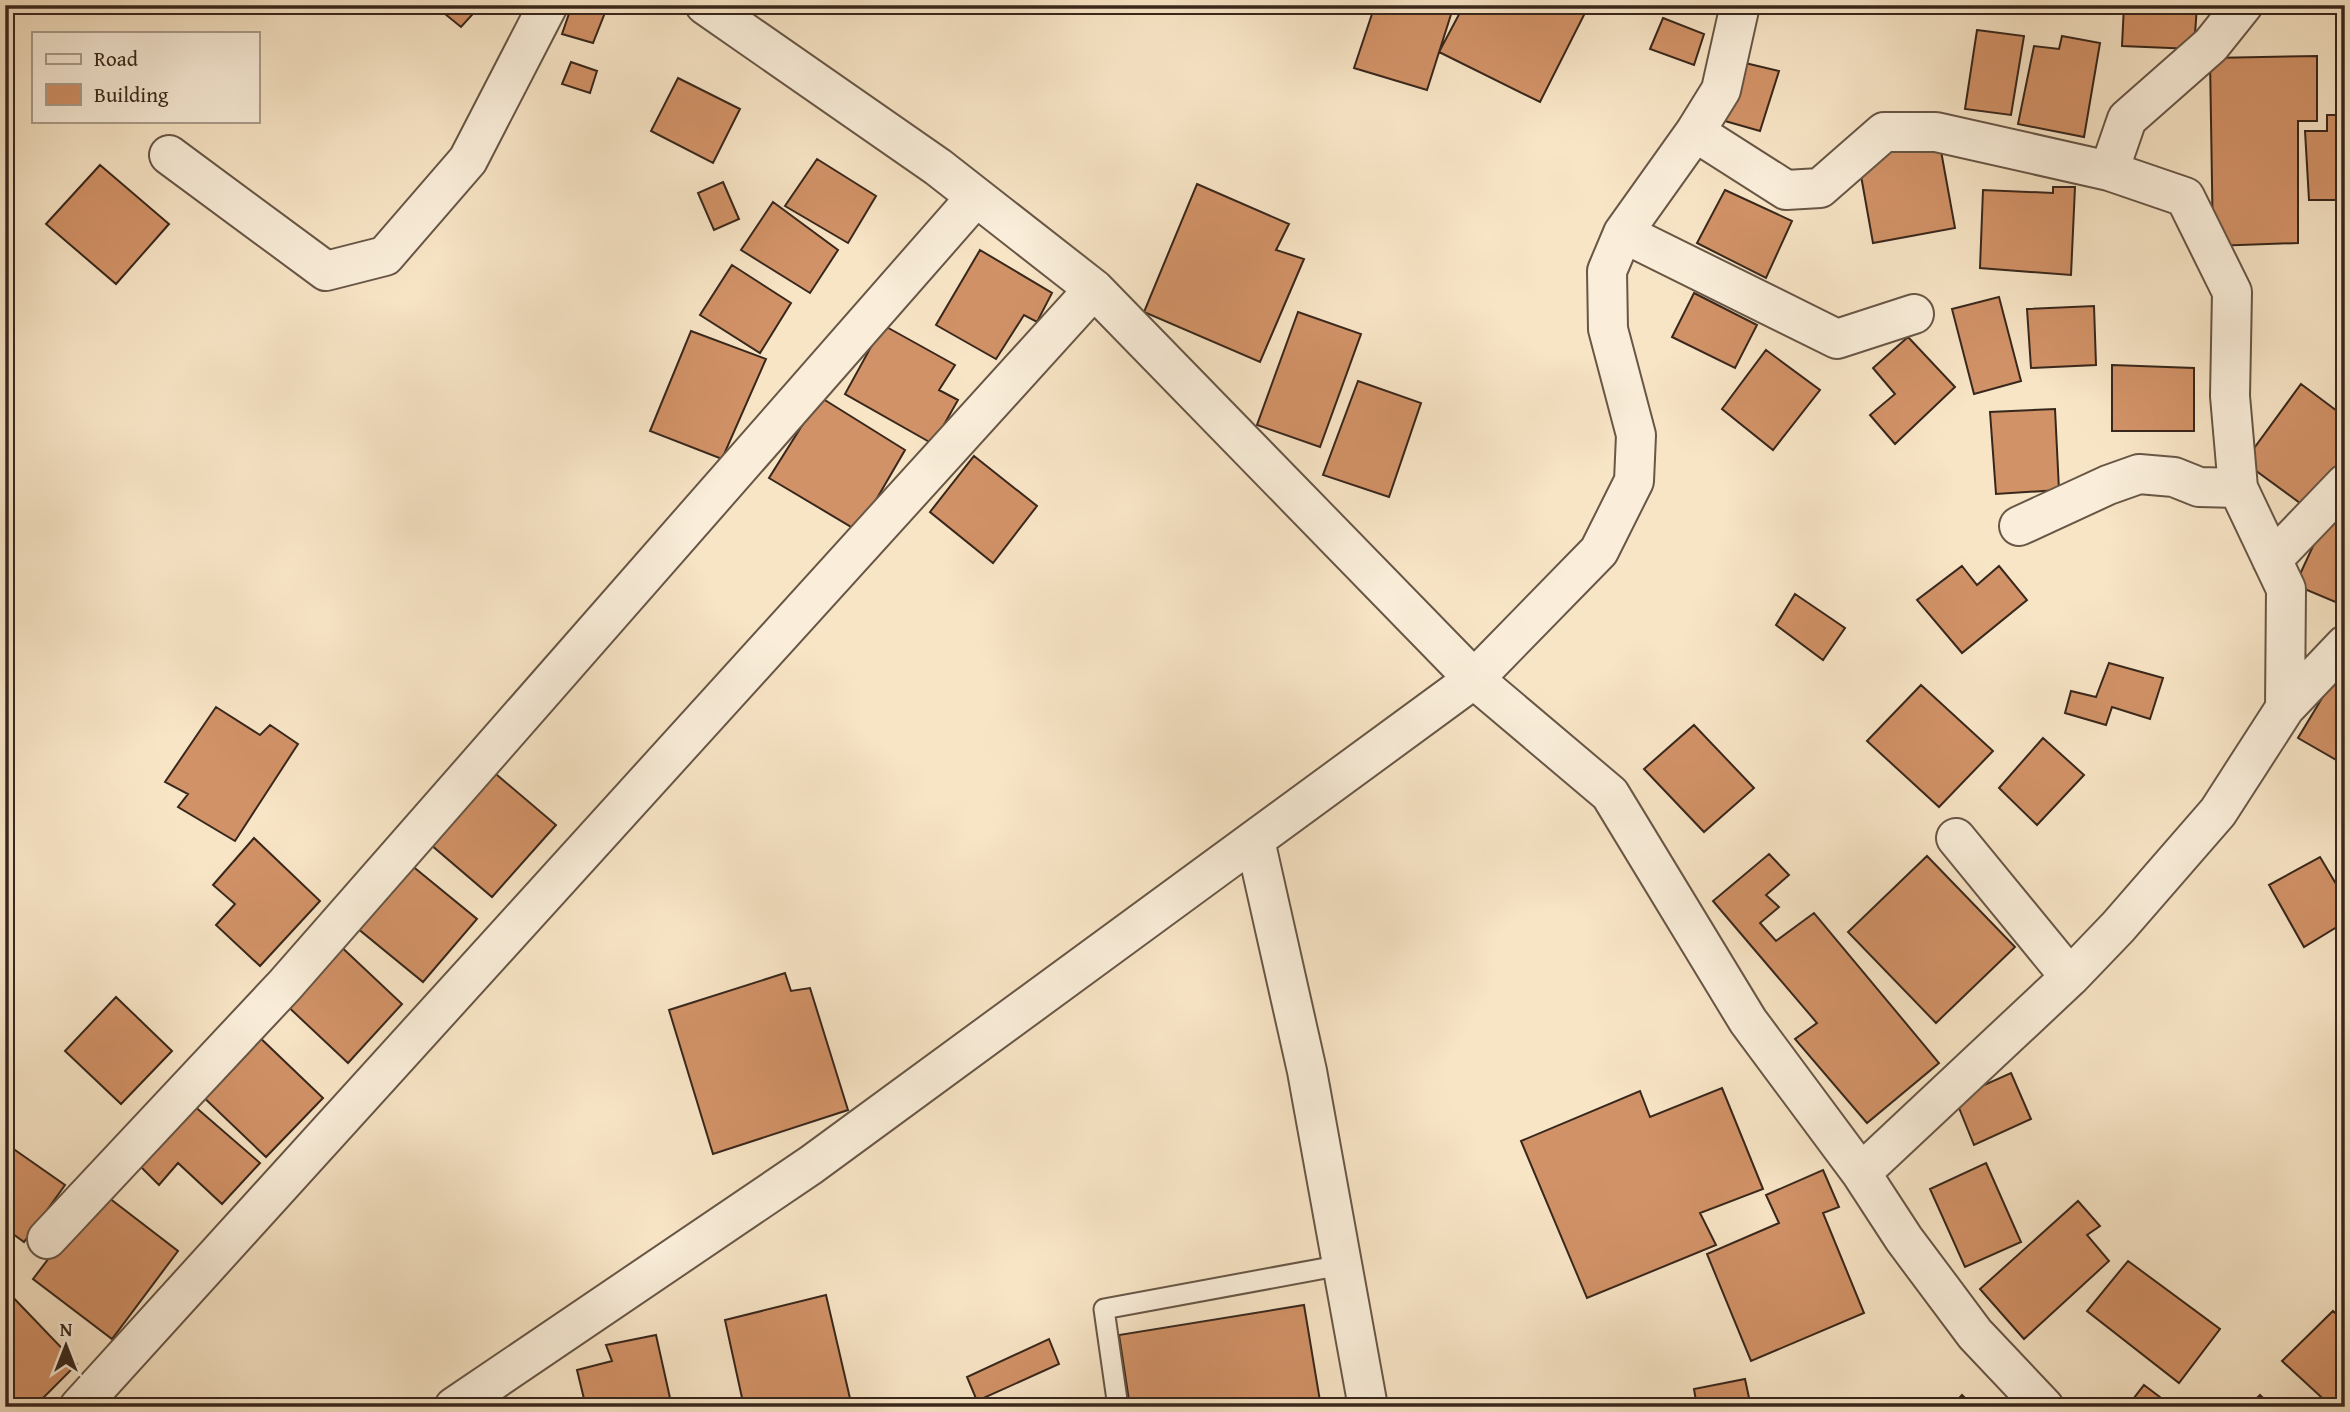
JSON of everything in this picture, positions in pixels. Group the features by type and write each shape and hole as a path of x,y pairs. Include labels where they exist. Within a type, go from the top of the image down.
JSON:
{"street":[{"path":"169,155 326,271 385,256 468,160 548,5"},
{"path":"705,5 938,167 1094,289 1475,679 1610,794 1748,1021 1861,1173 1904,1239 1975,1334 2044,1407"},
{"path":"454,1407 811,1165 1475,679 1599,551 1634,481 1636,435 1608,329 1607,271 1623,233 1695,132 1721,90 1740,5"},
{"path":"2109,171 2127,119 2211,45 2244,5"},
{"path":"1695,132 1786,190 1820,188 1884,132 1936,132 2109,171 2185,198 2232,292 2230,396 2238,488 2286,589 2285,708"},
{"path":"47,1239 285,985 976,198"},
{"path":"1623,233 1837,339 1914,314"},
{"path":"79,1407 1094,289"},
{"path":"2018,526 2108,485 2139,474 2174,477 2199,487 2238,488"},
{"path":"2272,560 2345,484"},
{"path":"1861,1173 2070,977 2118,927 2218,812 2285,708 2345,645"},
{"path":"1956,838 2070,977"},
{"path":"1255,841 1307,1071 1367,1407"}],"lane":[{"path":"1118,1407 1104,1309 1342,1265"}],"building":[{"path":"434,5 481,5 461,27"},
{"path":"572,5 608,5 593,43 562,34"},
{"path":"1375,5 1454,5 1427,90 1354,68"},
{"path":"1464,5 1589,5 1540,102 1439,52"},
{"path":"2124,5 2197,5 2194,49 2122,46"},
{"path":"1663,18 1704,34 1694,65 1650,49"},
{"path":"1977,30 2024,36 2011,115 1965,109"},
{"path":"2062,36 2100,43 2084,137 2018,124 2034,46 2059,49"},
{"path":"2317,56 2317,121 2298,121 2298,243 2213,246 2210,58"},
{"path":"571,62 597,71 590,93 562,84"},
{"path":"1741,62 1779,71 1760,131 1725,121"},
{"path":"678,78 740,109 713,163 651,131"},
{"path":"2327,115 2345,115 2345,162 2340,162 2340,200 2309,200 2305,131 2327,131"},
{"path":"1939,140 1955,228 1873,243 1858,159"},
{"path":"817,159 876,196 848,243 785,206"},
{"path":"100,165 169,224 116,284 46,224"},
{"path":"723,182 739,219 714,230 698,193"},
{"path":"1197,184 1289,224 1276,250 1304,259 1260,362 1144,312"},
{"path":"2053,187 2075,187 2071,275 1980,268 1983,190 2053,193"},
{"path":"1725,190 1792,221 1766,278 1697,243"},
{"path":"773,202 838,250 810,293 741,250"},
{"path":"980,250 1052,293 1037,322 1024,315 996,359 936,325"},
{"path":"732,265 791,303 760,353 700,315"},
{"path":"1694,293 1757,325 1735,368 1672,337"},
{"path":"1999,297 2021,381 1974,394 1952,309"},
{"path":"2094,306 2096,365 2031,368 2027,309"},
{"path":"1298,312 1361,334 1320,447 1257,425"},
{"path":"883,325 955,365 939,390 958,400 933,444 845,394"},
{"path":"691,331 766,359 722,459 650,431"},
{"path":"1908,337 1955,387 1895,444 1870,415 1895,394 1873,368"},
{"path":"1766,350 1820,390 1773,450 1722,409"},
{"path":"2112,365 2194,368 2194,431 2112,431"},
{"path":"1358,381 1421,403 1389,497 1323,475"},
{"path":"2301,384 2345,417 2345,458 2308,509 2244,462"},
{"path":"820,397 905,450 858,531 769,478"},
{"path":"2055,409 2059,490 1996,494 1990,412"},
{"path":"974,456 1037,506 993,563 930,512"},
{"path":"2333,503 2345,508 2345,606 2295,585"},
{"path":"1962,566 1977,585 1999,566 2027,600 1962,653 1917,600"},
{"path":"1795,594 1845,628 1823,660 1776,625"},
{"path":"2345,660 2345,765 2298,738"},
{"path":"2109,663 2163,678 2150,719 2112,707 2106,725 2065,713 2071,691 2096,697"},
{"path":"1921,685 1993,751 1939,807 1867,741"},
{"path":"216,707 260,735 270,725 298,744 235,841 178,807 188,794 165,782"},
{"path":"1694,725 1754,788 1704,832 1644,769"},
{"path":"2043,738 2084,775 2037,825 1999,788"},
{"path":"490,769 556,825 492,897 430,844"},
{"path":"254,838 320,901 260,966 216,925 235,904 213,885"},
{"path":"1769,854 1789,875 1766,895 1779,907 1760,923 1776,941 1814,913 1939,1063 1867,1123 1795,1039 1817,1023 1713,901"},
{"path":"1927,856 2015,947 1936,1023 1848,932"},
{"path":"2320,857 2345,899 2345,922 2304,947 2269,885"},
{"path":"405,860 477,919 423,982 351,923"},
{"path":"335,941 402,1004 348,1063 282,1001"},
{"path":"785,973 791,991 810,988 848,1110 713,1154 669,1010"},
{"path":"116,997 172,1051 121,1104 65,1051"},
{"path":"254,1032 323,1098 266,1157 197,1091"},
{"path":"2011,1073 2031,1119 1974,1145 1955,1098"},
{"path":"1722,1088 1763,1189 1700,1213 1716,1245 1587,1298 1521,1141 1640,1091 1650,1117"},
{"path":"185,1098 260,1163 222,1204 178,1163 159,1185 131,1157"},
{"path":"5,1143 65,1185 24,1242 5,1228"},
{"path":"1986,1163 2021,1242 1965,1267 1930,1189"},
{"path":"1823,1170 1839,1207 1823,1213 1864,1313 1751,1361 1707,1254 1779,1223 1766,1195"},
{"path":"100,1191 178,1251 112,1339 33,1279"},
{"path":"2078,1201 2100,1226 2087,1235 2109,1261 2024,1339 1980,1289"},
{"path":"2128,1261 2220,1329 2179,1383 2087,1311"},
{"path":"5,1289 77,1364 34,1407 5,1407"},
{"path":"826,1295 852,1407 744,1407 725,1320"},
{"path":"1304,1305 1321,1407 1130,1407 1119,1335"},
{"path":"2333,1311 2345,1322 2345,1407 2332,1407 2282,1361"},
{"path":"656,1335 672,1407 586,1407 577,1370 612,1361 606,1345"},
{"path":"1049,1339 1059,1364 977,1401 967,1377"},
{"path":"1745,1379 1751,1407 1697,1407 1694,1389"},
{"path":"2144,1385 2173,1407 2127,1407"},
{"path":"1962,1395 1974,1407 1951,1407"},
{"path":"2260,1395 2272,1407 2248,1407"},
{"path":"1587,1398 1660,1401 1659,1407 1587,1407"}]}
